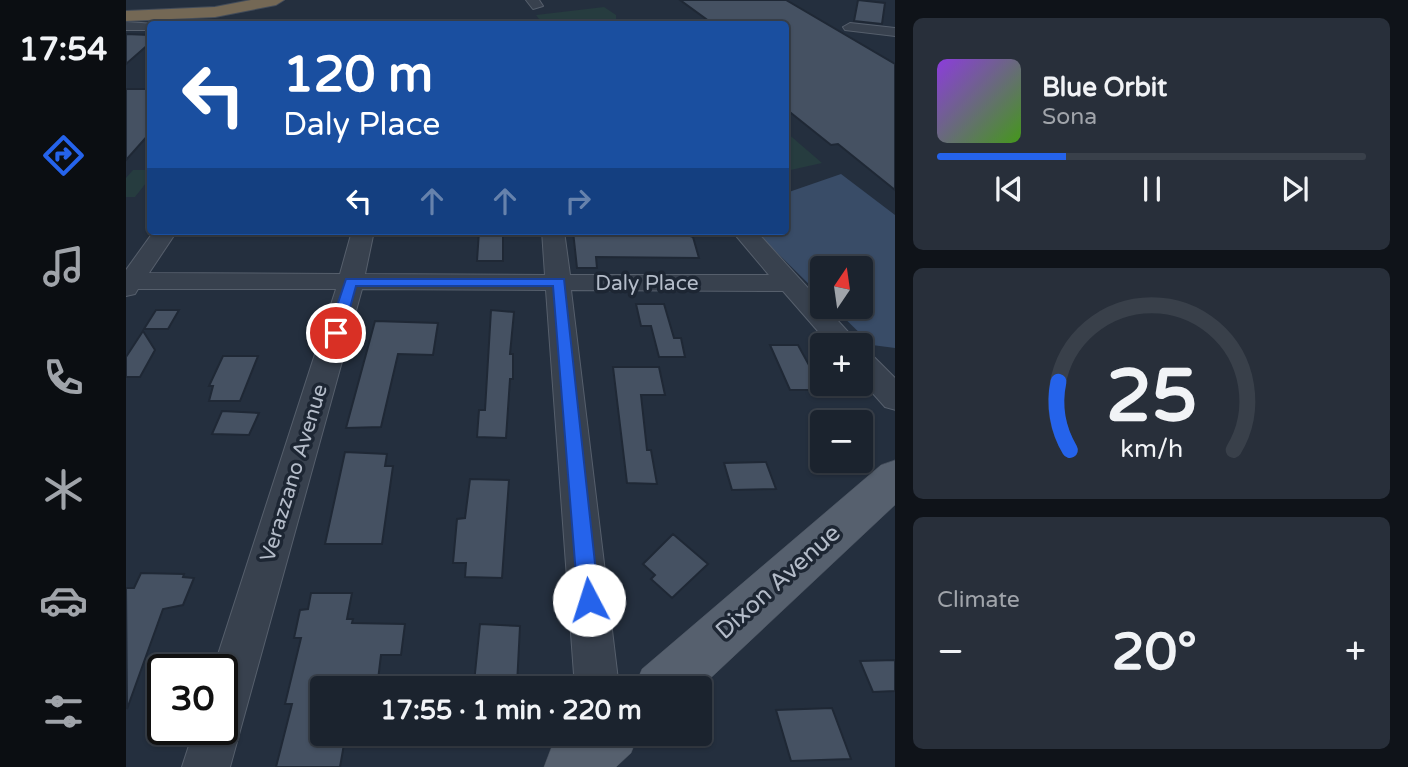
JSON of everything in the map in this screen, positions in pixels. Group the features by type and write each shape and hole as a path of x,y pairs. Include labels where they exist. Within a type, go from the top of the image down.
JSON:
{"highway":[{"path":"126,5 141,9 188,10 240,6 260,0"},
{"path":"126,16 215,12 276,0"}],"main road":[{"name":"Dixon Avenue","path":"674,676 895,477"}],"street":[{"path":"126,26 147,26"},
{"path":"850,27 895,32"},
{"path":"128,283 163,235"},
{"name":"Verazzano Avenue","path":"238,660 351,282 362,235"},
{"path":"553,235 592,676"},
{"path":"747,235 835,333"},
{"name":"Daly Place","path":"128,283 790,283"},
{"path":"873,374 895,399"},
{"path":"206,767 213,745"}],"green space":[{"path":"604,7 616,15 616,21 541,21 536,15"},
{"path":"789,135 822,163 789,170"},
{"path":"133,170 147,170 147,182 135,197 126,197 126,178"}],"water":[{"path":"841,174 895,215 895,348 873,345 873,333 860,333 845,319 873,319 873,256 810,256 810,285 759,235 789,235 789,192"}],"building":[{"path":"680,0 786,0 895,64 895,190 838,144 831,145 789,111 789,21 709,21"},
{"path":"858,0 885,3 882,24 854,21"},
{"path":"126,34 147,35 147,46 126,64"},
{"path":"126,89 147,89 147,136 126,160"},
{"path":"479,235 503,235 503,261 477,261"},
{"path":"573,235 688,235 693,237 699,258 596,257 597,268 577,268"},
{"path":"636,304 664,304 674,338 681,338 685,357 659,357 651,326 641,326"},
{"path":"156,310 179,310 168,329 144,329"},
{"path":"491,310 514,312 510,354 513,354 513,379 510,379 506,438 477,437 479,410 485,410"},
{"path":"375,321 438,323 433,355 398,354 381,427 346,428"},
{"path":"143,331 155,350 140,377 126,377 126,357"},
{"path":"770,345 798,345 810,367 810,390 790,390"},
{"path":"223,356 258,356 240,401 209,401 213,386 209,386"},
{"path":"613,367 659,367 665,395 641,395 647,450 651,450 657,484 627,483"},
{"path":"222,411 259,413 249,435 212,434"},
{"path":"345,452 387,454 385,466 393,466 382,544 325,544"},
{"path":"766,462 776,489 732,490 724,463"},
{"path":"470,479 509,480 502,578 465,577 466,563 453,563 457,519 465,518"},
{"path":"673,534 708,564 672,598 651,579 655,575 643,564"},
{"path":"141,573 184,574 183,577 194,578 183,605 163,609 127,709 126,588 134,588"},
{"path":"311,593 352,593 347,619 353,619 352,623 405,624 401,655 381,655 378,676 310,676 310,746 344,746 340,767 276,767 292,704 285,704 301,638 294,638 300,610 308,609"},
{"path":"480,624 520,626 517,676 475,676"},
{"path":"895,660 895,691 873,692 860,661"},
{"path":"832,708 851,759 791,761 776,710"}],"route":[{"path":"336,333 351,282 559,282 589,600"}]}
